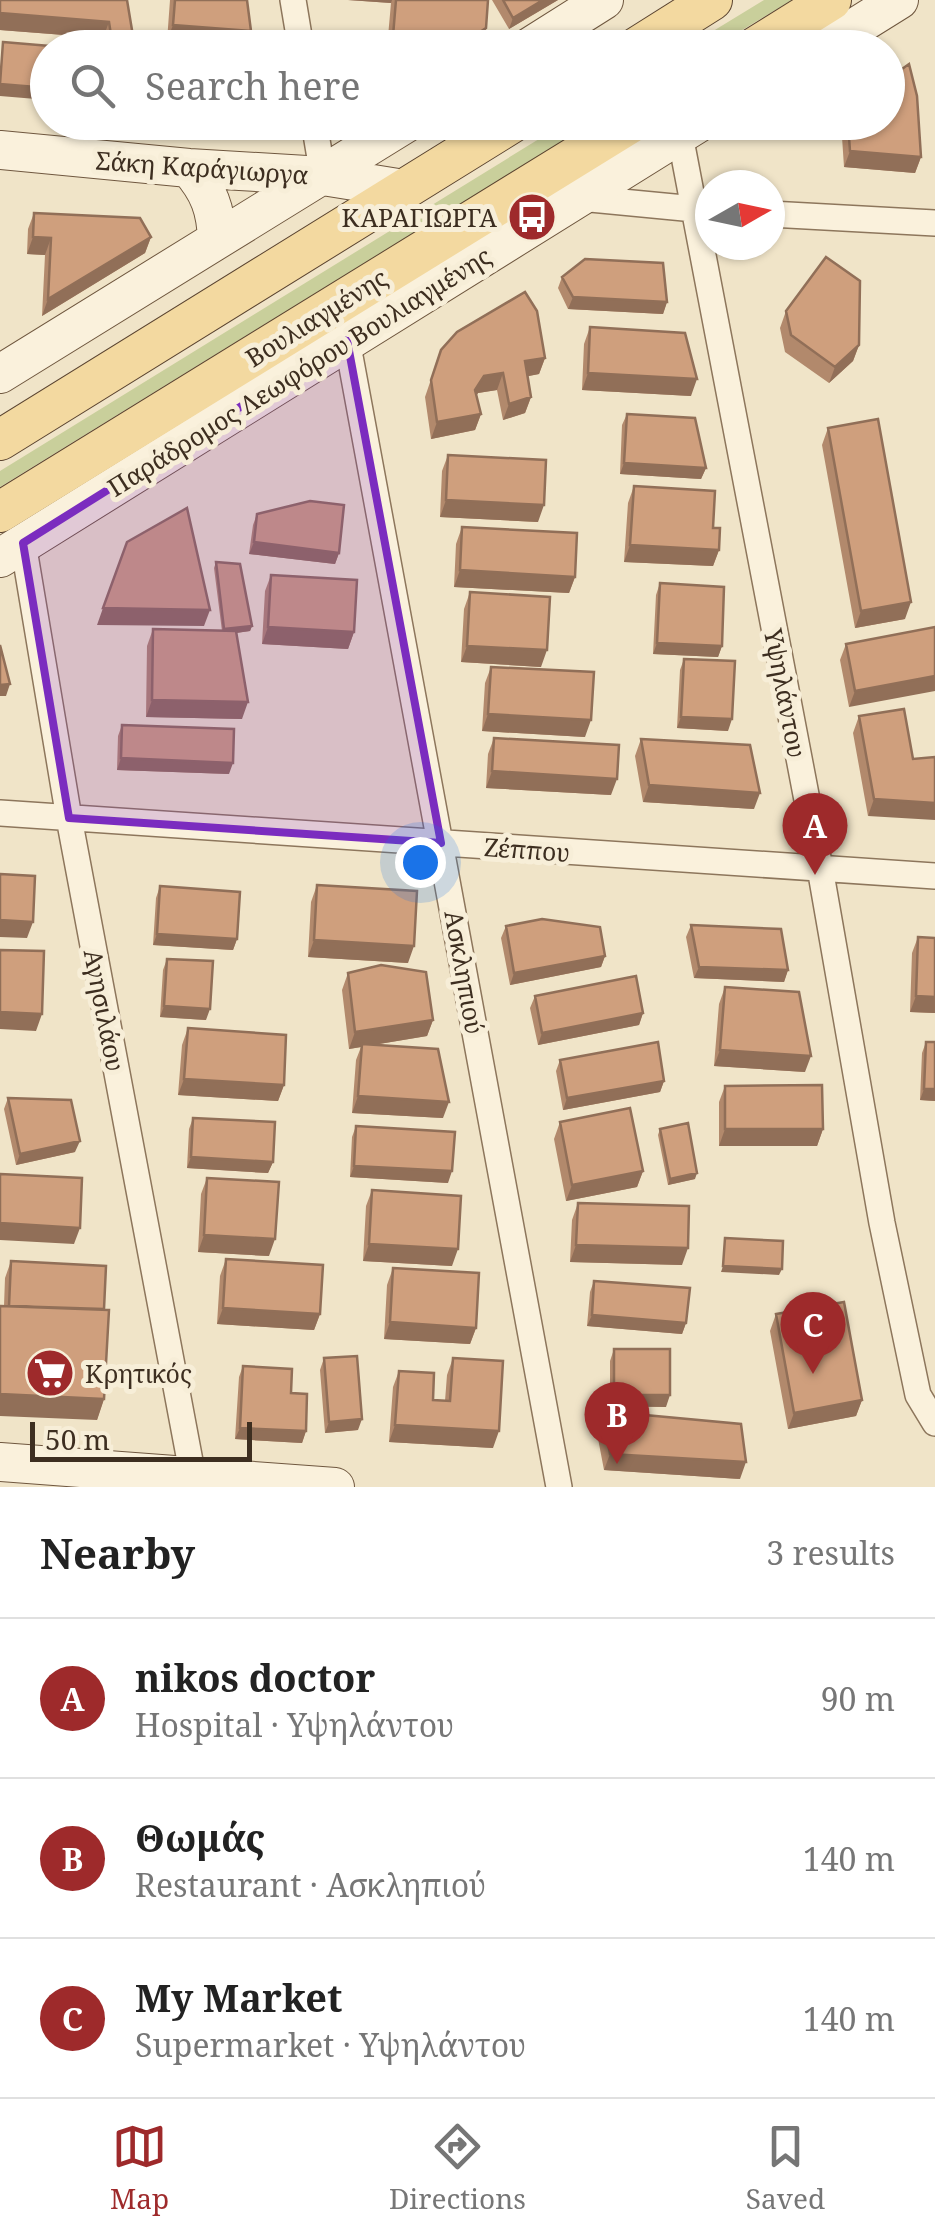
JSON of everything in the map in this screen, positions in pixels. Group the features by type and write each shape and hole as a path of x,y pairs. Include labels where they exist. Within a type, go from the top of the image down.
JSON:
{"main road":[{"path":"664,30 712,0"},
{"path":"783,30 831,0"},
{"path":"0,440 484,140"},
{"name":"Βουλιαγμένης","path":"8,537 605,140"}],"street":[{"path":"293,0 298,30"},
{"path":"556,30 604,0"},
{"path":"851,30 899,0"},
{"path":"317,140 322,176"},
{"path":"0,374 379,140"},
{"name":"Παράδρομος Λεωφόρου Βουλιαγμένης","path":"8,537 347,340 672,140"},
{"name":"Υψηλάντου","path":"691,140 696,170"},
{"name":"Σάκη Καράγιωργα","path":"0,150 322,176 404,189"},
{"path":"189,168 206,188 216,214 217,240"},
{"path":"580,198 695,209"},
{"path":"785,215 935,223"},
{"name":"Υψηλάντου","path":"710,260 882,1223 918,1395 935,1423"},
{"name":"Ασκληπιού","path":"347,340 560,1487"},
{"name":"Αγησιλάου","path":"8,537 70,818 193,1477"},
{"name":"Ζέππου","path":"0,813 935,876"},
{"path":"0,1462 335,1487"}],"highlighted area":[{"path":"347,340 441,843 69,818 23,543"}],"green space":[{"path":"764,0 792,0 742,30 715,30"},
{"path":"537,140 564,140 0,487 0,471"}],"building":[{"path":"0,0 127,0 132,30 110,30 109,22 0,13"},
{"path":"175,0 247,0 251,30 173,25"},
{"path":"396,0 488,0 483,30 394,30"},
{"path":"503,0 543,0 513,18"},
{"path":"3,42 30,44 30,86 0,84"},
{"path":"909,64 917,96 921,157 850,151 849,140 905,140 905,67"},
{"path":"34,213 140,218 151,237 48,299 51,238 33,237"},
{"path":"826,257 860,281 859,345 835,367 791,335 786,311"},
{"path":"585,259 663,263 667,302 573,297 562,277"},
{"path":"525,292 537,311 545,358 525,361 531,397 509,404 503,373 484,376 475,390 481,414 437,422 431,380 441,350 457,332"},
{"path":"590,327 685,333 697,379 588,373"},
{"path":"627,414 695,418 706,468 624,463"},
{"path":"878,419 911,602 861,611 828,428"},
{"path":"448,455 546,460 544,505 446,500"},
{"path":"634,486 715,491 713,528 720,528 719,550 630,545"},
{"path":"310,501 344,505 339,553 254,542 257,514"},
{"path":"187,508 210,610 103,608 127,542"},
{"path":"462,527 577,533 575,577 460,570"},
{"path":"216,562 240,564 252,626 224,629"},
{"path":"271,575 357,580 354,632 268,627"},
{"path":"660,583 724,587 722,646 657,643"},
{"path":"470,592 550,597 547,650 467,646"},
{"path":"935,627 935,676 855,691 846,644"},
{"path":"153,629 236,631 248,702 152,700"},
{"path":"0,645 10,684 0,685"},
{"path":"684,659 735,661 732,719 681,717"},
{"path":"491,667 594,672 591,720 488,714"},
{"path":"904,709 913,759 935,757 935,803 874,799 859,716"},
{"path":"122,725 234,729 233,763 121,758"},
{"path":"494,738 619,745 617,779 492,771"},
{"path":"641,739 750,745 760,793 649,785"},
{"path":"0,874 35,876 33,922 0,920"},
{"path":"317,885 417,891 414,946 314,940"},
{"path":"160,886 240,892 237,939 157,934"},
{"path":"542,919 600,927 605,956 514,973 506,926"},
{"path":"691,925 781,929 788,970 699,967"},
{"path":"918,937 935,938 935,997 916,996"},
{"path":"0,950 44,951 42,1014 0,1012"},
{"path":"167,959 213,961 210,1009 164,1006"},
{"path":"381,965 426,972 433,1020 355,1032 348,973"},
{"path":"636,976 643,1013 542,1033 535,996"},
{"path":"725,987 799,992 811,1056 720,1050"},
{"path":"188,1028 286,1035 284,1085 184,1079"},
{"path":"658,1042 664,1081 567,1098 560,1060"},
{"path":"926,1042 935,1042 935,1089 924,1089"},
{"path":"362,1044 438,1049 449,1102 358,1096"},
{"path":"822,1085 823,1129 725,1129 725,1086"},
{"path":"8,1098 71,1100 80,1141 20,1154"},
{"path":"630,1108 643,1171 572,1185 560,1122"},
{"path":"193,1118 275,1122 273,1162 191,1157"},
{"path":"688,1123 697,1173 670,1179 660,1129"},
{"path":"356,1126 455,1132 452,1171 354,1166"},
{"path":"0,1174 82,1178 80,1228 0,1223"},
{"path":"207,1178 279,1182 275,1239 204,1235"},
{"path":"372,1190 461,1196 458,1249 369,1244"},
{"path":"578,1203 689,1206 688,1248 576,1245"},
{"path":"725,1238 783,1241 782,1269 723,1266"},
{"path":"226,1259 323,1265 320,1314 223,1308"},
{"path":"11,1261 106,1266 104,1309 9,1306"},
{"path":"393,1268 479,1273 476,1328 390,1322"},
{"path":"594,1281 690,1288 686,1323 592,1315"},
{"path":"844,1302 862,1400 794,1413 776,1314"},
{"name":"Κρητικός","path":"0,1306 109,1310 104,1399 0,1394"},
{"path":"614,1349 670,1349 670,1395 614,1395"},
{"path":"357,1356 362,1419 329,1422 324,1358"},
{"path":"453,1358 503,1361 499,1431 395,1425 399,1371 434,1373 433,1400 450,1401"},
{"path":"243,1366 292,1369 291,1393 307,1394 306,1431 240,1428"},
{"path":"602,1411 741,1424 746,1462 610,1454"}],"place":[{"name":"ΚΑΡΑΓΙΩΡΓΑ","path":"532,217"},
{"name":"nikos doctor","path":"815,875"},
{"name":"Κρητικός","path":"50,1373"},
{"name":"My Market","path":"813,1374"},
{"name":"Θωμάς","path":"617,1464"}]}
